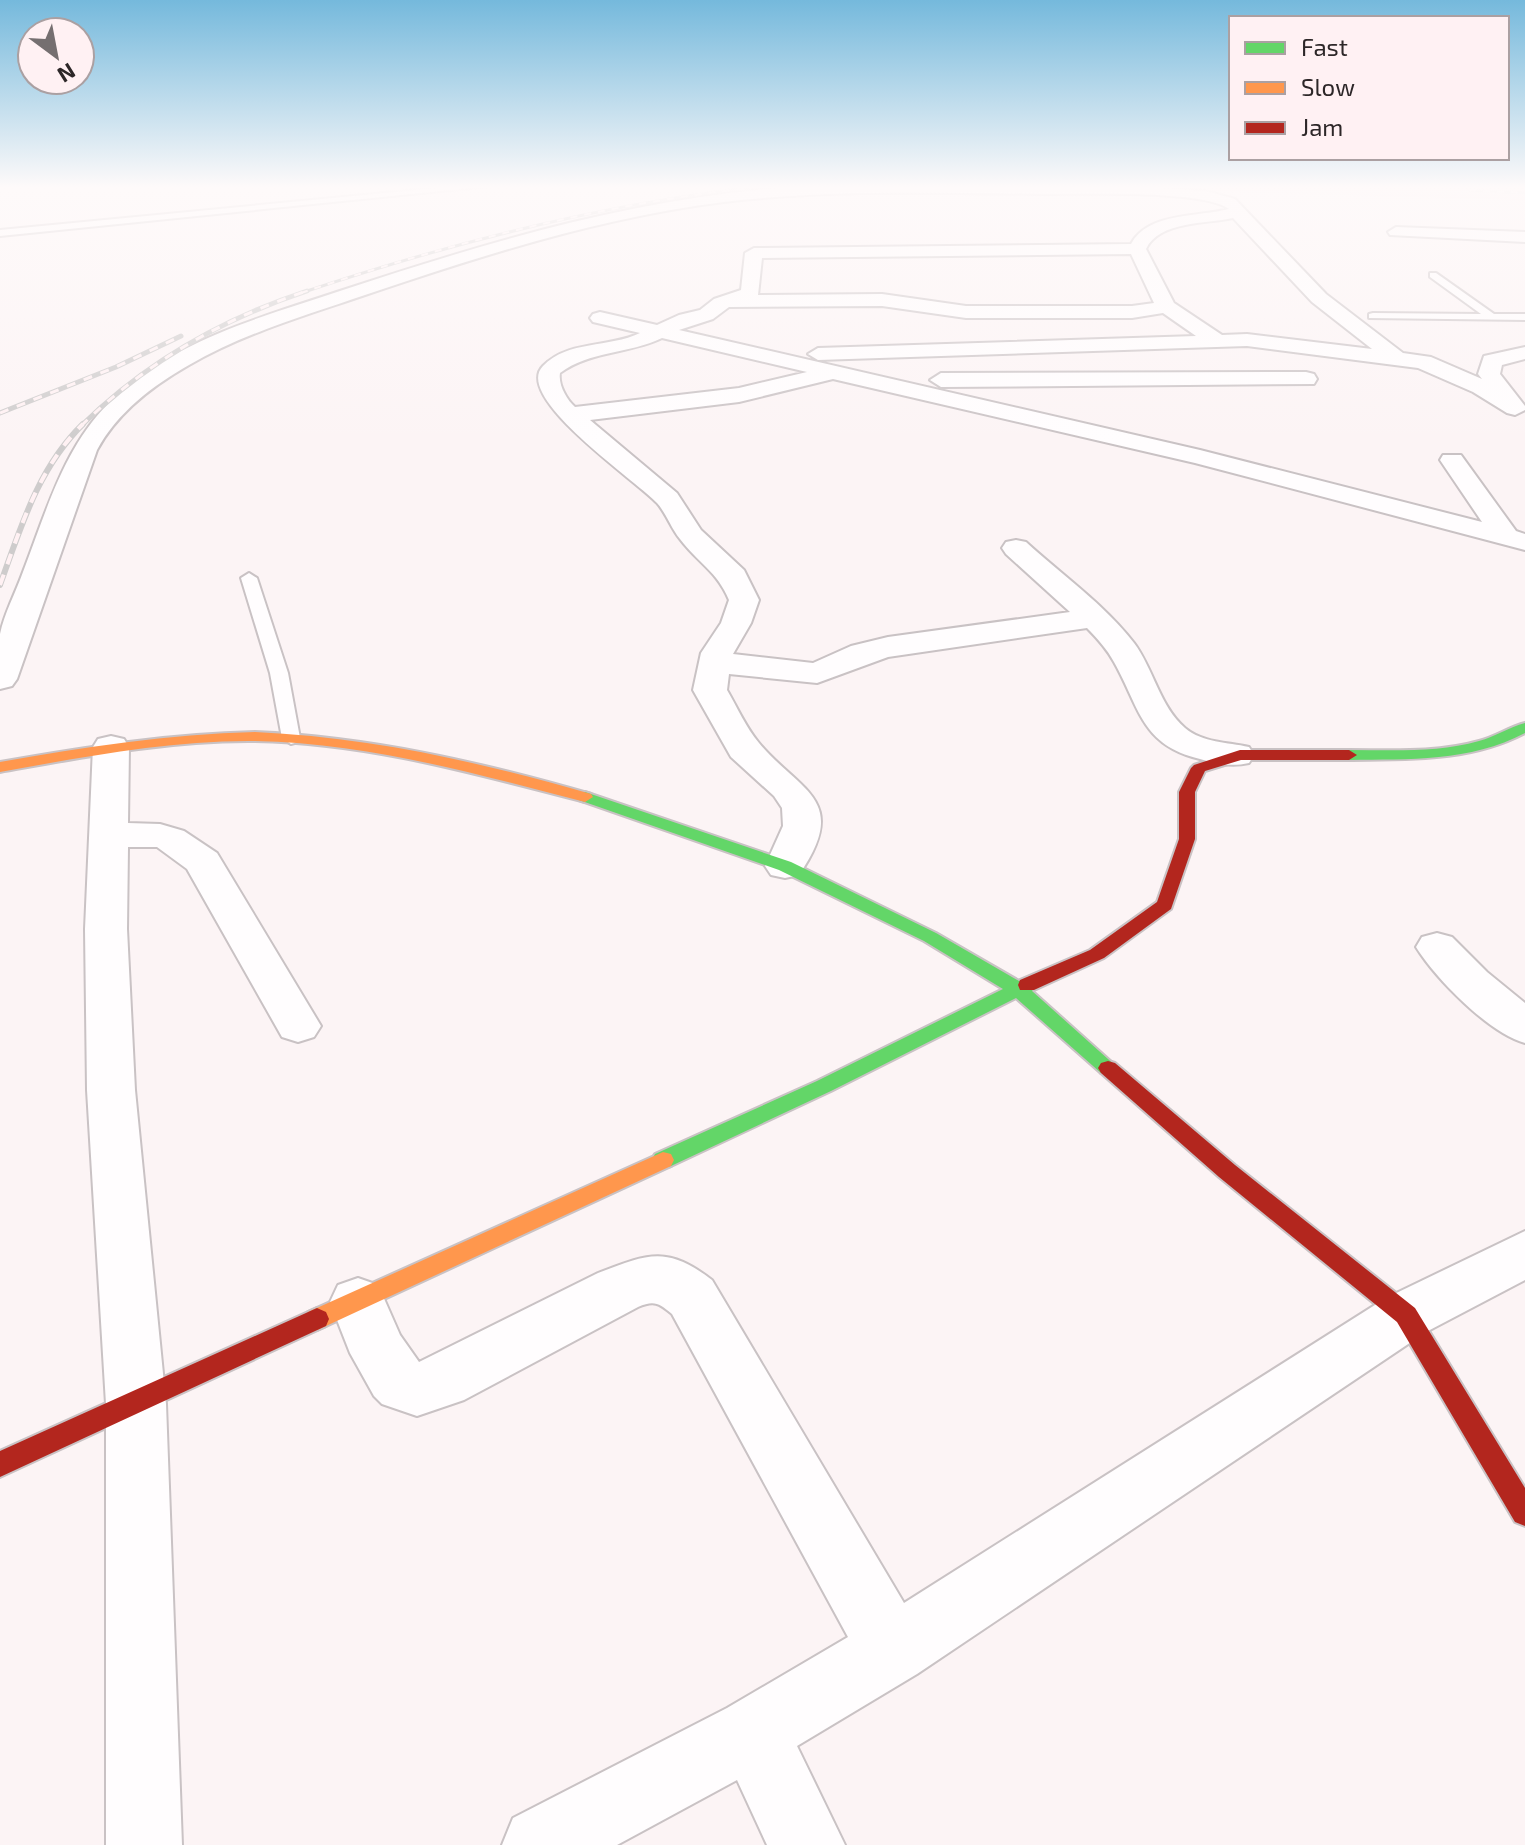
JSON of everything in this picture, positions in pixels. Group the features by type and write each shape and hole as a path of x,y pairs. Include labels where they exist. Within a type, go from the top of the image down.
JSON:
{"street":[{"path":"0,679 79,459 101,426 136,393 175,365 248,330 415,272"},
{"path":"752,272 750,293 721,303 713,312 686,319 638,342 568,357 550,371 548,380 553,396 570,415 652,482 668,499 691,535 734,576 744,600 736,623 717,653 710,690 744,749 788,789 801,808 802,826 785,866"},
{"path":"1147,272 1167,307 1216,340"},
{"path":"1294,272 1319,298 1394,356"},
{"path":"728,301 882,300 966,312 1132,312 1167,307"},
{"path":"600,318 1200,457 1516,540"},
{"path":"761,356 1247,340 1394,356 1446,370 1519,413"},
{"path":"1519,413 1489,374 1492,361 1525,353"},
{"path":"570,415 739,395 834,372"},
{"path":"928,394 928,382 944,380 1306,379"},
{"path":"1452,460 1516,540"},
{"path":"1016,548 1123,649 1143,683 1160,723 1175,737 1200,750 1236,755 1455,751 1494,744 1525,727"},
{"path":"714,664 751,664 817,673 862,653 888,647 1092,618"},
{"path":"0,767 111,747 210,738 291,738 420,756 505,774 608,804 785,866 930,937 1018,989 1227,1171 1406,1315 1525,1513"},
{"path":"111,747 106,929 111,1090 136,1404 144,1845"},
{"path":"0,1464 824,1086 1018,989 1097,954 1165,905 1187,839 1187,792 1199,768 1236,755"},
{"path":"108,837 141,833 166,836 187,847 203,862 298,1026"},
{"path":"1437,947 1471,983 1525,1027"},
{"path":"540,1845 752,1733 893,1650 1406,1315 1525,1254"},
{"path":"358,1302 398,1385 416,1390 443,1381 618,1290 649,1278 672,1281 692,1297 893,1650"},
{"path":"752,1733 807,1845"}],"lane":[{"path":"1433,275 1491,316"},
{"path":"1373,316 1525,317"},
{"path":"249,578 279,673 291,738"}],"railway":[{"path":"307,291 364,272"},
{"path":"82,425 131,382 186,345 245,315 307,291"},
{"path":"301,293 307,291"},
{"path":"0,413 116,367 181,336"},
{"path":"0,585 42,479 67,441 82,425"}],"traffic: fast":[{"path":"1349,755 1462,750 1484,745 1525,727"},
{"path":"585,797 785,866 930,937 1018,989 1108,1068"},
{"path":"663,1160 824,1086 1027,985"}],"traffic: slow":[{"path":"0,767 181,740 291,738 366,746 440,760 585,797"},
{"path":"317,1319 663,1160"}],"traffic: jam":[{"path":"1027,985 1097,954 1165,905 1187,839 1187,792 1199,768 1240,755 1349,755"},
{"path":"1108,1068 1227,1171 1406,1315 1525,1513"},
{"path":"0,1464 317,1319"}]}
